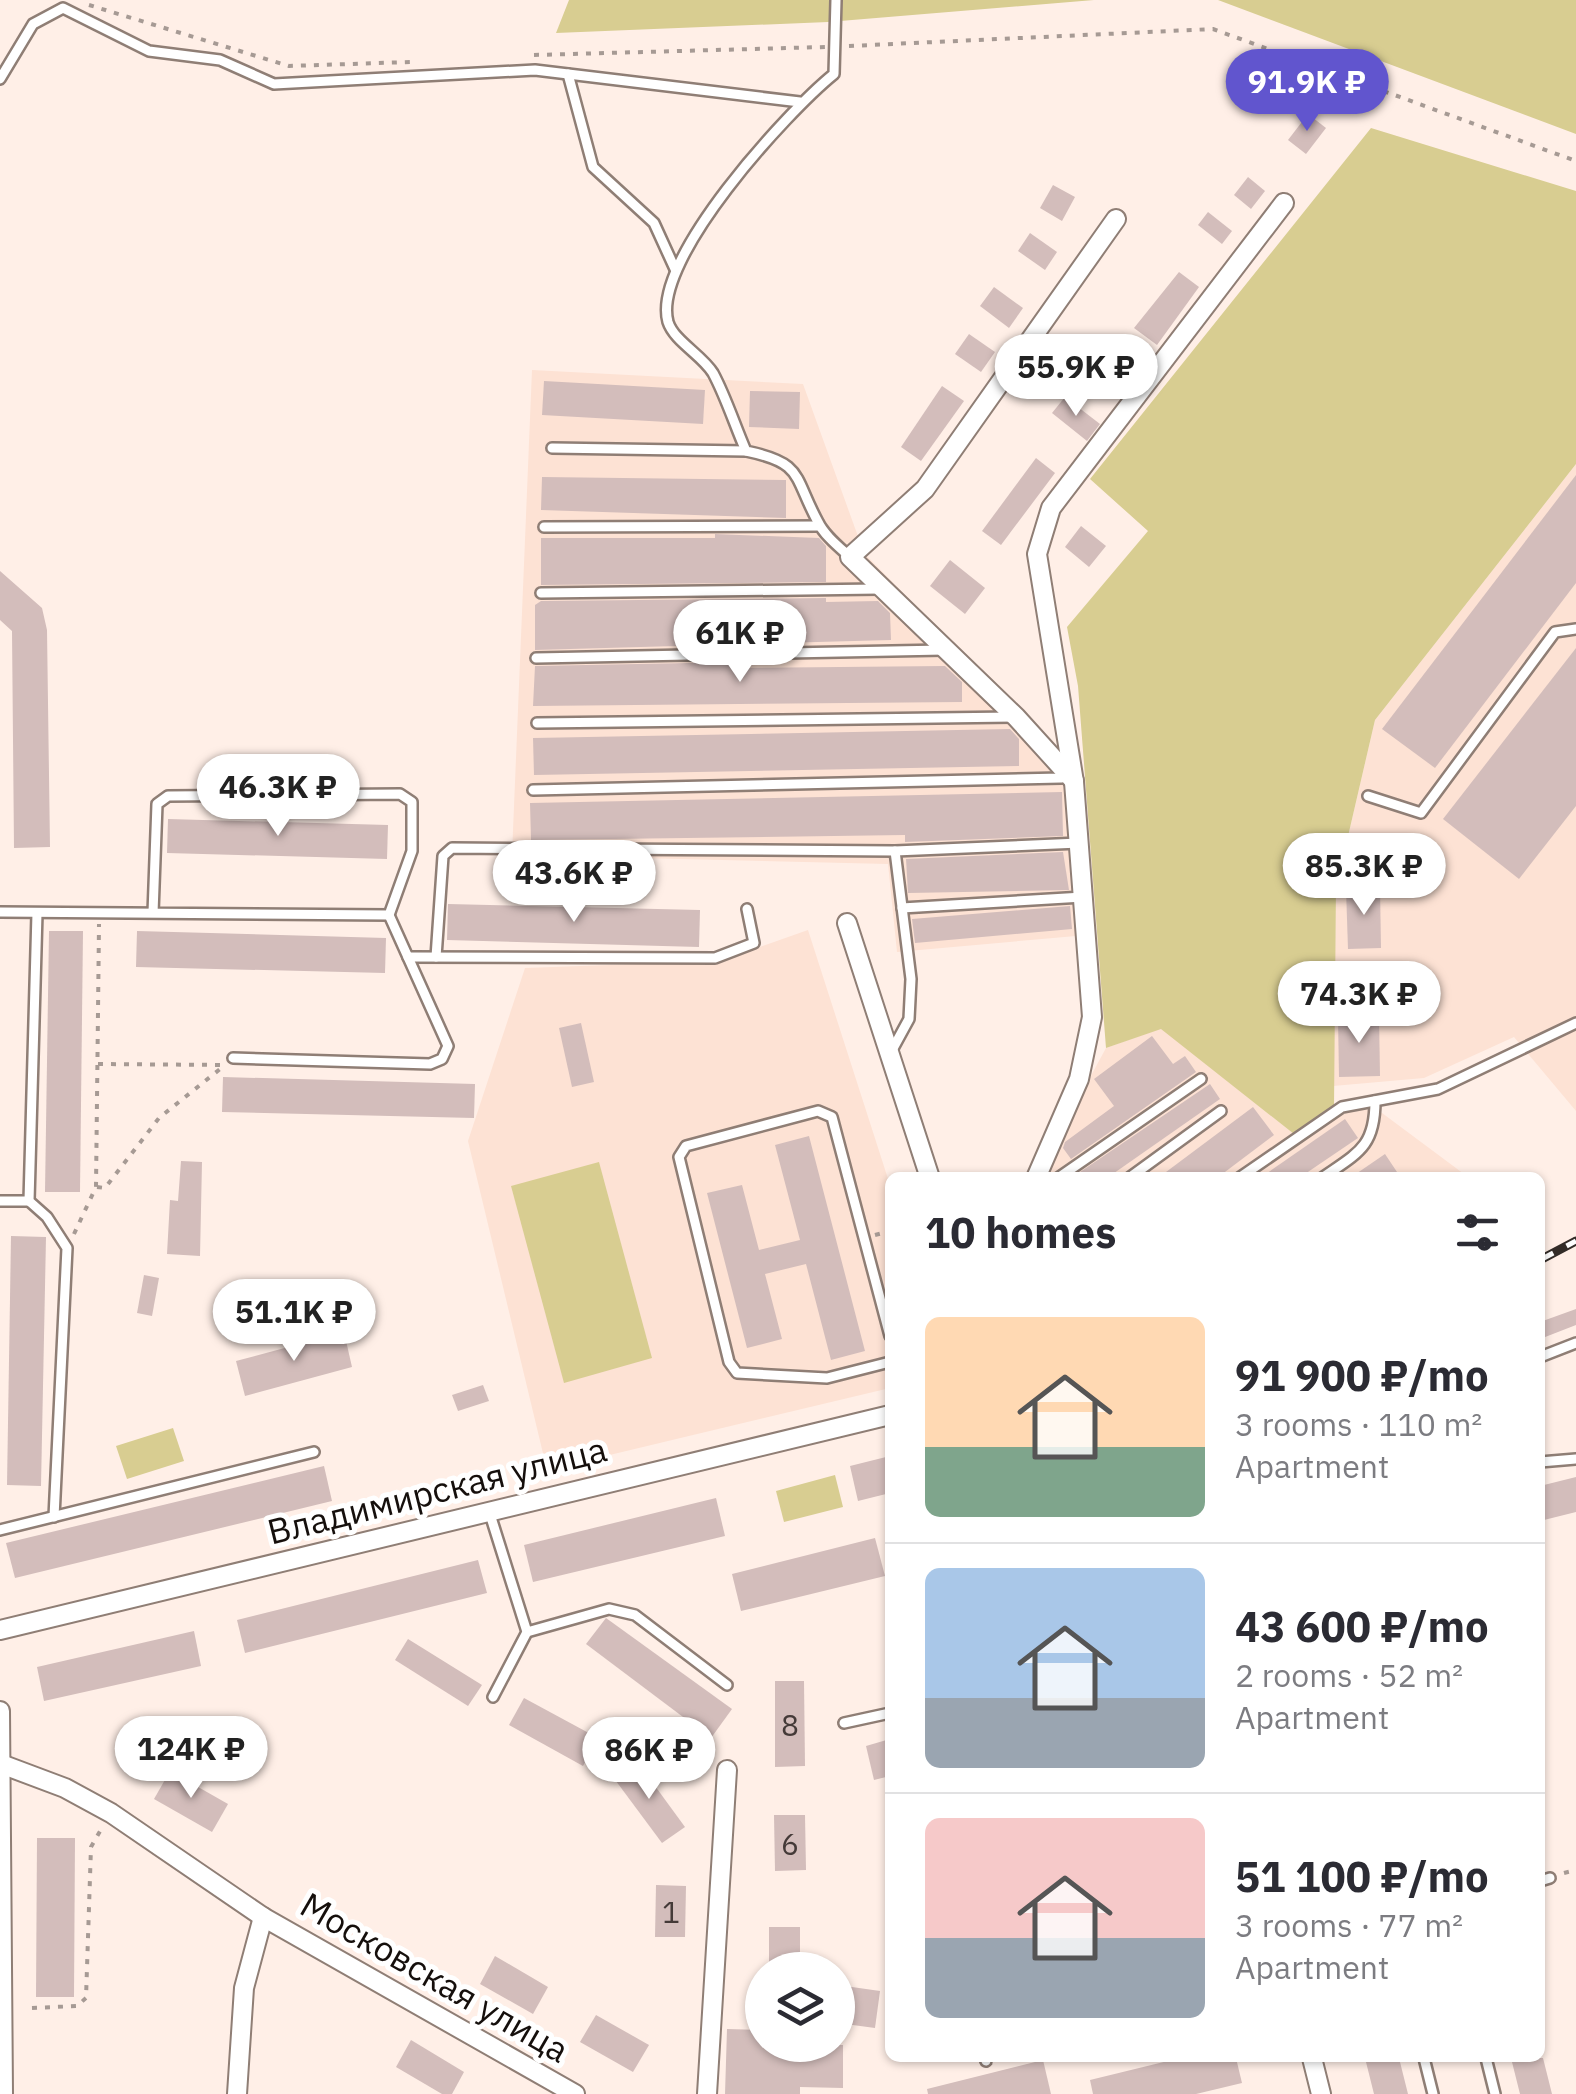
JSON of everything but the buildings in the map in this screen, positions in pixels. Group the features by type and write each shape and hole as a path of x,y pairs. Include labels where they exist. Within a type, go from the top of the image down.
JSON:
{"street":[{"path":"1039,1172 1078,1078 1092,1017 1079,843 1036,554 1051,508 1284,203"},
{"path":"1071,778 1016,717 850,557 926,489 1116,219"},
{"path":"848,922 928,1172"},
{"name":"Владимирская улица","path":"0,1630 885,1416"},
{"path":"0,1712 2,2094"},
{"name":"Московская улица","path":"0,1764 65,1788 111,1814 264,1917 575,2094"},
{"path":"707,2094 727,1770"},
{"name":"Московская улица","path":"238,2094 244,1988 264,1917"},
{"path":"1313,2062 1321,2094"}],"lane":[{"path":"746,451 713,374 669,325 666,298 674,269 743,168 800,102 834,74 836,0"},
{"path":"0,79 33,24 63,8 150,51 220,60 274,84 535,70 800,102"},
{"path":"568,74 594,167 654,223 674,269"},
{"path":"552,448 746,451 787,462 799,475 819,526 850,557"},
{"path":"544,527 819,526"},
{"path":"542,592 883,589"},
{"path":"1368,796 1421,814 1555,632 1572,626 1576,629"},
{"path":"536,658 947,650"},
{"path":"537,723 1016,717"},
{"path":"533,790 1071,778"},
{"path":"153,913 157,804 168,796 400,794 412,802 412,851 389,915 448,1046 442,1059 430,1064 229,1061"},
{"path":"436,957 443,856 452,848 895,851 1079,843"},
{"path":"892,1052 909,1019 911,980 895,851"},
{"path":"902,908 1083,896"},
{"path":"408,957 715,958 754,943 747,909"},
{"path":"0,912 389,915"},
{"path":"29,1201 37,912"},
{"path":"1248,1172 1342,1107 1438,1089 1576,1023"},
{"path":"1067,1172 1200,1079"},
{"path":"1331,1172 1362,1151 1375,1129 1375,1101"},
{"path":"885,1317 832,1116 818,1111 686,1146 679,1156 729,1362 737,1373 827,1378 885,1363"},
{"path":"1136,1172 1222,1111"},
{"path":"0,1201 29,1201 47,1216 68,1248 54,1517"},
{"path":"1545,1355 1576,1343"},
{"path":"0,1530 314,1452"},
{"path":"1545,1462 1576,1460"},
{"path":"489,1511 527,1632 493,1697"},
{"path":"527,1632 609,1608 636,1615 726,1684"},
{"path":"844,1724 885,1714"},
{"path":"1425,2062 1433,2094"},
{"path":"1487,2062 1495,2094"}],"path":[{"path":"63,8 78,2 289,66 424,61"},
{"path":"521,56 656,48 834,47 1213,29 1576,161"},
{"path":"68,1248 96,1187 100,913"},
{"path":"98,1064 229,1061"},
{"path":"96,1187 105,1188 159,1118 229,1061"},
{"path":"32,2008 77,2006 86,1998 91,1847 111,1814"}],"shaded area":[{"path":"569,0 1094,0 828,22 556,33"},
{"path":"1218,0 1576,0 1576,134"},
{"path":"1371,128 1576,191 1576,464 1375,720 1336,888 1334,1108 1294,1134 1161,1029 1106,1048 1078,686 1067,627 1148,531 1090,479"},
{"path":"532,370 803,384 864,553 1044,737 1066,786 1076,936 897,952 888,864 512,855"},
{"path":"1576,464 1576,1111 1514,1037 1424,1078 1333,1086 1336,888 1375,720"},
{"path":"808,930 886,1172 885,1389 547,1470 468,1141 525,968 720,961"},
{"path":"1161,1028 1293,1133 1334,1108 1378,1110 1461,1172 1048,1172 1055,1142 1106,1048"},
{"path":"599,1162 652,1358 564,1383 511,1186"},
{"path":"173,1428 184,1461 127,1479 116,1446"},
{"path":"835,1475 843,1507 784,1522 776,1491"}],"railway":[{"path":"1545,1257 1576,1241"}]}
